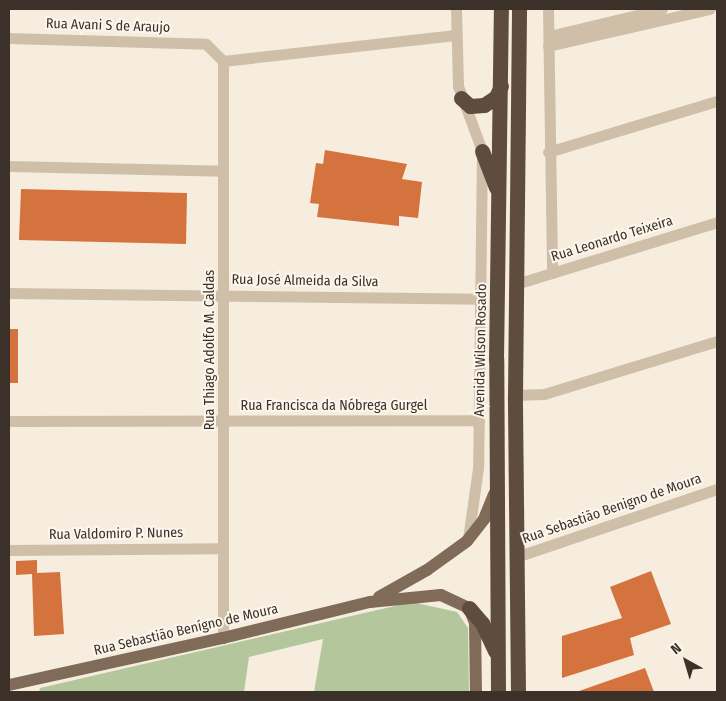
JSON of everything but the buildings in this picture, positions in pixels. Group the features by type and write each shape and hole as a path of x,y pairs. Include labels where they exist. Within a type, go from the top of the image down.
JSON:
{"highway":[{"name":"Avenida Wilson Rosado","path":"498,692 496,483 501,9"},
{"path":"518,692 516,284 519,9"},
{"path":"461,98 470,106 484,105 496,96 501,84"},
{"path":"482,151 500,198"},
{"path":"469,608 482,623 498,657"}],"main road":[{"path":"370,602 427,570 467,541 492,504 496,483"},
{"path":"370,602 441,595 469,608 475,623 476,692"},
{"name":"Rua Sebastião Benígno de Moura","path":"9,685 223,638 370,602"}],"street":[{"path":"456,9 456,69 461,98 482,151 478,468 467,541"},
{"path":"548,9 548,152 552,274"},
{"path":"548,41 662,9"},
{"path":"548,41 710,9"},
{"path":"223,61 456,35"},
{"name":"Rua Avani S de Araujo","path":"9,38 206,44 223,61"},
{"name":"Rua Thiago Adolfo M. Caldas","path":"223,61 222,171 225,295 223,638"},
{"path":"548,152 717,101"},
{"path":"9,166 222,171"},
{"name":"Rua Leonardo Teixeira","path":"516,284 717,222"},
{"name":"Rua José Almeida da Silva","path":"9,293 481,299"},
{"path":"516,395 544,394 717,341"},
{"name":"Rua Francisca da Nóbrega Gurgel","path":"9,421 479,420"},
{"name":"Rua Sebastião Benigno de Moura","path":"516,557 717,489"},
{"name":"Rua Valdomiro P. Nunes","path":"9,550 223,548"}],"green space":[{"path":"412,602 457,612 468,628 469,692 314,692 323,639 249,657 244,692 39,692 40,688"}]}
